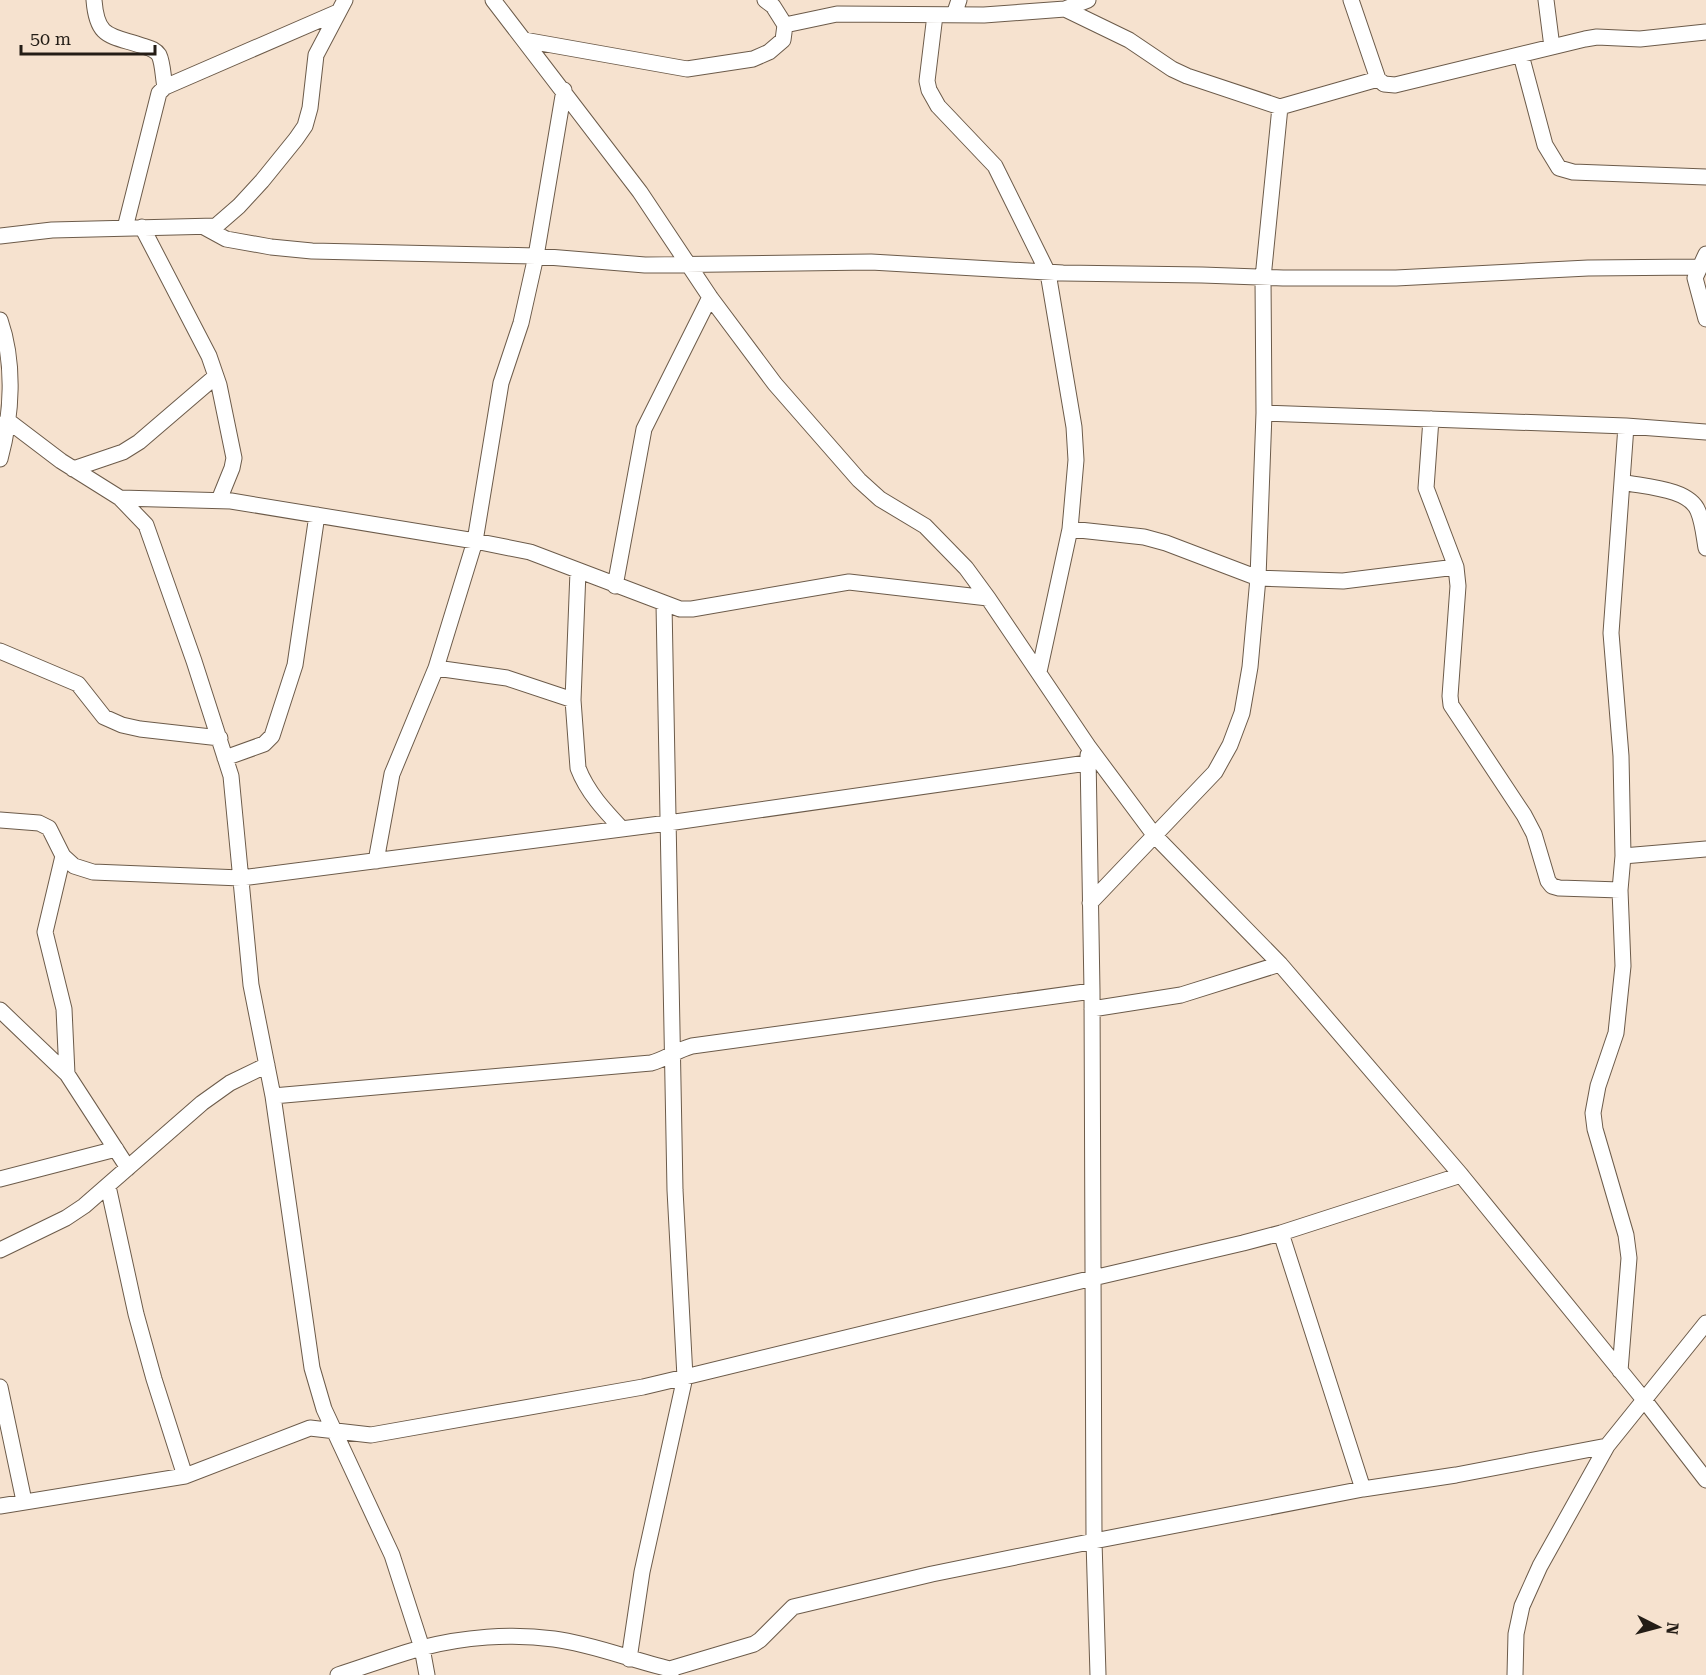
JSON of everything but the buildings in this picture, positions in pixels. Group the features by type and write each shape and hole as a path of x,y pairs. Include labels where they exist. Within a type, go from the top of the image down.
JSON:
{"street":[{"path":"94,0 96,18 100,28 109,35 154,49 159,56 165,87"},
{"path":"493,0 640,192 710,297 775,384 859,480 880,499 925,526 966,568 1088,746 1155,836 1280,964 1461,1175 1645,1401 1706,1480"},
{"path":"524,40 687,69 753,59 769,52 783,40 785,25 773,6 765,0"},
{"path":"785,25 837,14 935,15 957,7 1065,9 1088,0"},
{"path":"1351,0 1378,79 1384,84 1395,85 1597,37 1640,39 1706,32"},
{"path":"1546,0 1552,47"},
{"path":"125,228 159,93 165,87 341,6"},
{"path":"0,236 52,230 216,226 239,206 301,133 310,108 316,55 341,6"},
{"path":"1065,9 1129,40 1172,69 1281,107 1378,79"},
{"path":"935,15 927,81 929,90 938,106 995,166 1048,273 1074,427 1077,460 1070,529 1039,672"},
{"path":"1521,55 1545,145 1559,168 1573,172 1706,177"},
{"path":"376,861 392,774 436,668 475,541 501,383 521,323 536,256 564,90"},
{"path":"1090,903 1215,772 1230,745 1242,713 1250,667 1257,578 1264,413 1263,278 1281,107"},
{"path":"204,227 226,239 312,251 536,256 645,265 870,262 1048,273 1263,278 1396,278 1702,261 1695,278 1706,319"},
{"path":"142,228 209,356 216,376 234,458 219,500"},
{"path":"615,586 644,429 710,297"},
{"path":"0,320 9,361 10,404 1,455"},
{"path":"73,469 123,453 216,376"},
{"path":"1264,413 1626,426 1706,432"},
{"path":"1431,419 1426,488 1456,567 1458,586 1451,705 1524,815 1534,834 1548,881 1552,886 1620,890"},
{"path":"7,420 73,469 120,498 146,525 220,738 231,776 251,986 273,1096 312,1368 333,1431 392,1555 422,1648 427,1675"},
{"path":"1620,1371 1629,1258 1626,1235 1595,1129 1593,1113 1598,1086 1616,1033 1623,966 1620,890 1623,856 1621,756 1611,633 1626,426"},
{"path":"1622,482 1679,493 1690,499 1698,511 1706,548"},
{"path":"120,498 219,500 475,541 530,552 680,609 692,609 849,582 988,598"},
{"path":"225,758 264,744 272,736 295,665 317,515"},
{"path":"1070,529 1144,537 1166,543 1257,578 1343,581 1456,567"},
{"path":"578,571 573,700 578,768 601,806 622,829"},
{"path":"629,1659 642,1572 685,1377 675,1190 664,604"},
{"path":"0,651 78,684 104,717 122,725 220,738"},
{"path":"436,668 507,678 573,700"},
{"path":"1088,746 1092,991 1094,1540 1098,1675"},
{"path":"0,820 39,824 48,828 63,856 74,866 93,872 241,878 668,823 1088,763"},
{"path":"1623,856 1706,849"},
{"path":"63,856 45,932 64,1009 67,1074"},
{"path":"1092,1009 1181,995 1280,964"},
{"path":"273,1096 651,1063 692,1046 1092,991"},
{"path":"0,1010 67,1074 129,1168"},
{"path":"0,1250 66,1218 108,1186 202,1103 230,1083 267,1065"},
{"path":"0,1179 116,1149"},
{"path":"0,1506 185,1476 310,1428 371,1435 643,1387 1281,1233 1461,1175"},
{"path":"108,1186 136,1314 185,1476"},
{"path":"1281,1233 1363,1489"},
{"path":"1515,1675 1516,1634 1522,1606 1540,1566 1607,1446 1706,1323"},
{"path":"0,1387 24,1501"},
{"path":"338,1675 422,1648 508,1636 565,1641 670,1672 754,1644 793,1607 932,1574 1094,1540 1607,1446"}]}
